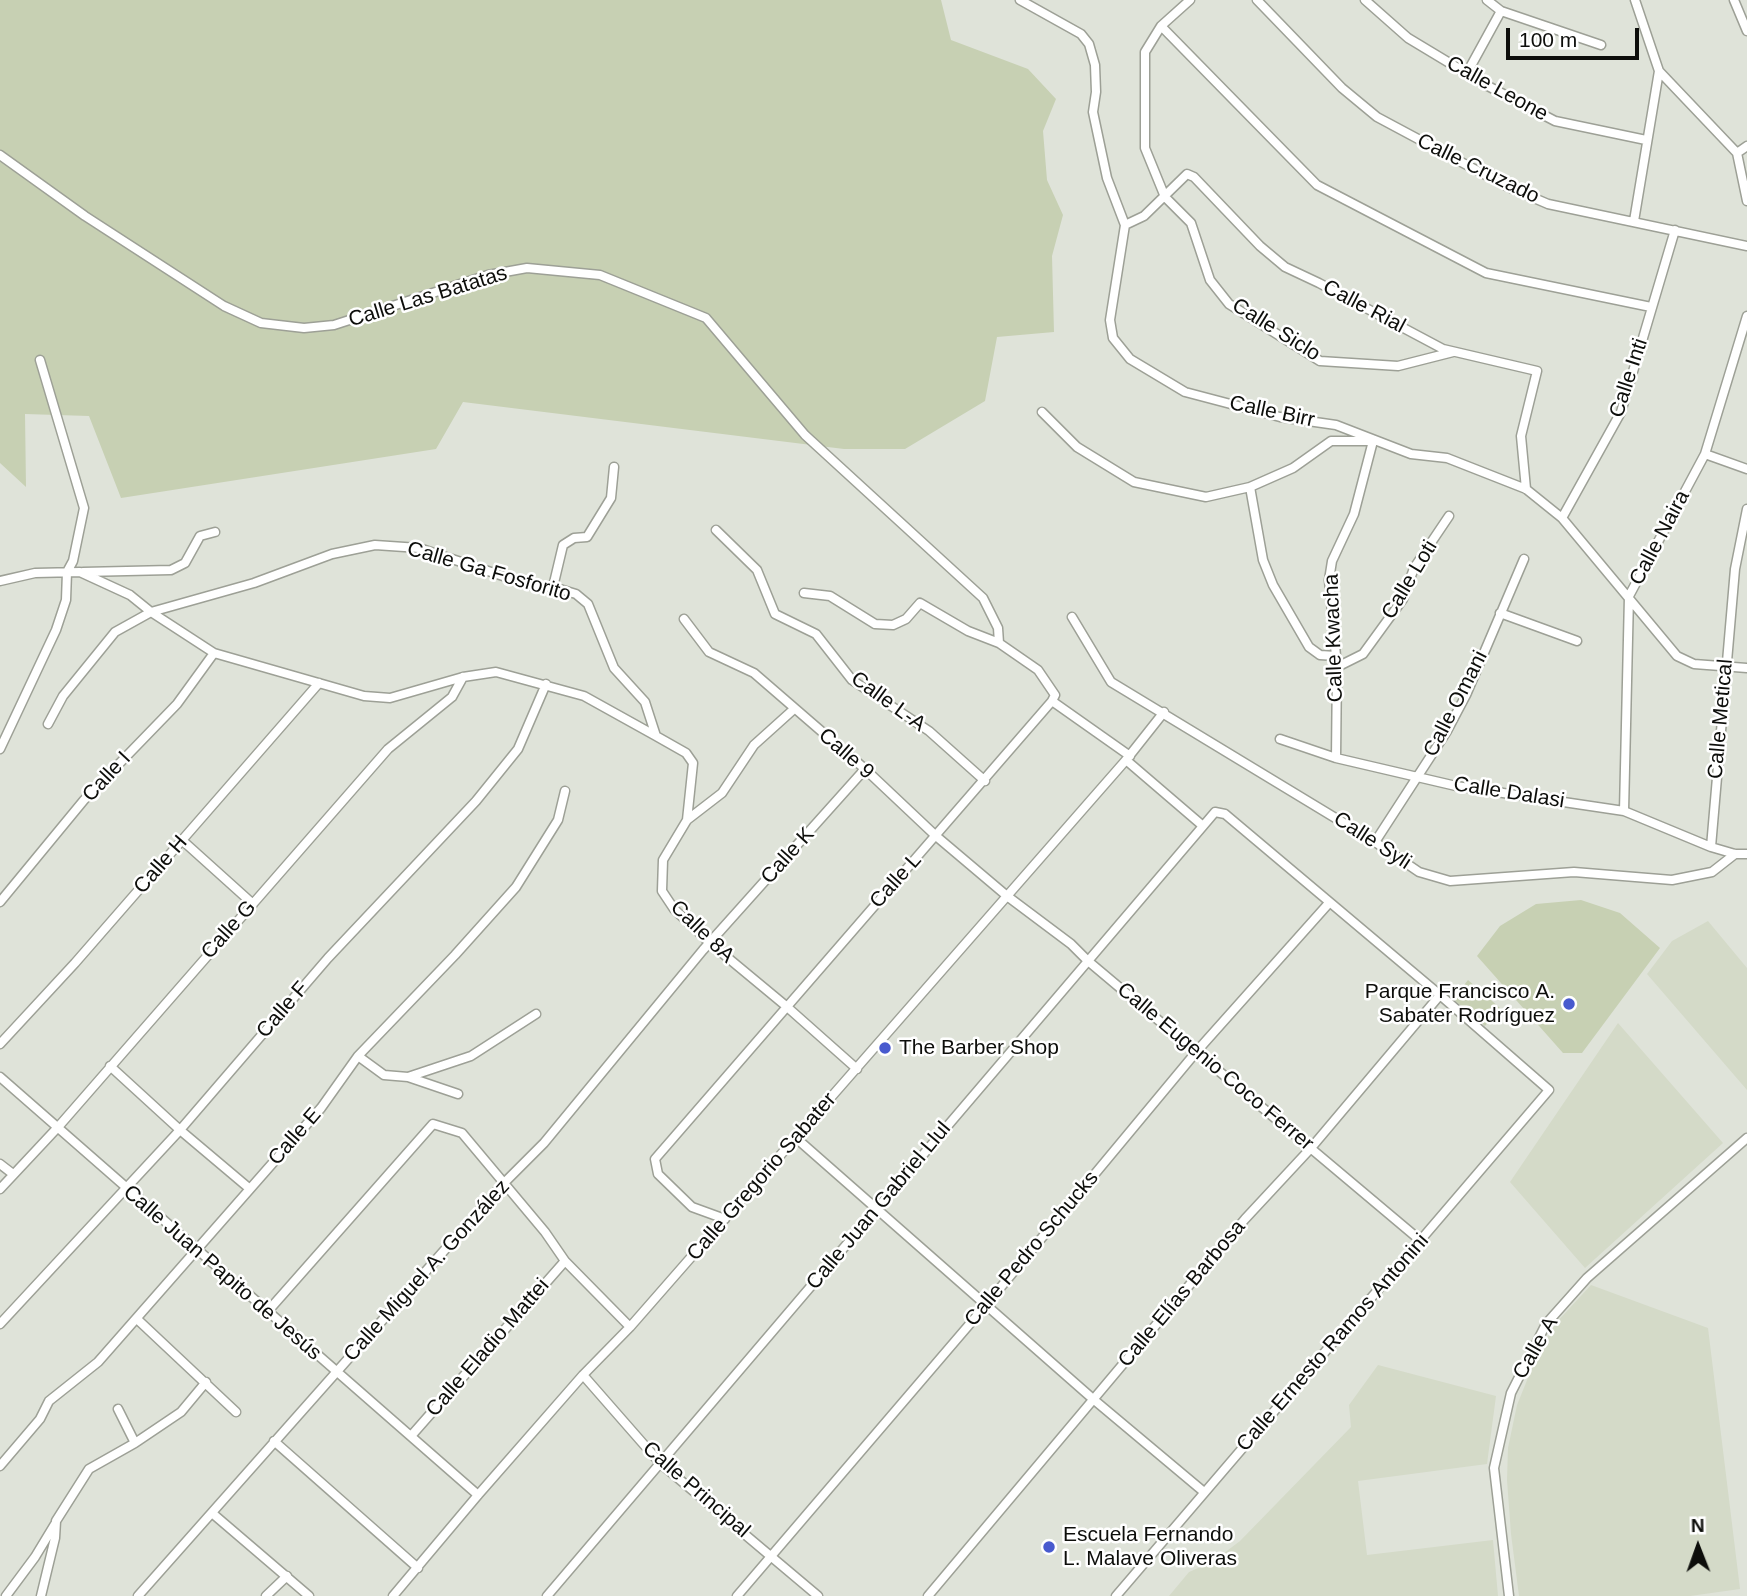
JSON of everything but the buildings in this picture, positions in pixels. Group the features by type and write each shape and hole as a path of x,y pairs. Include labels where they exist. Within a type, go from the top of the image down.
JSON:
{"street":[{"name":"Calle Birr","path":"1020,0 1081,34 1089,44 1095,65 1096,92 1093,112 1107,178 1125,225 1110,320 1113,338 1130,359 1185,392 1280,417 1336,425 1411,454 1447,458 1527,489 1562,519 1677,656 1694,663 1747,668"},
{"name":"Calle Siclo","path":"1190,0 1161,26 1145,52 1145,148 1165,197 1191,223 1210,280 1229,304 1320,361 1398,366 1454,352"},
{"name":"Calle Cruzado","path":"1257,0 1342,88 1377,117 1507,187 1548,204 1747,246"},
{"name":"Calle Leone","path":"1365,0 1408,38 1467,74 1555,121 1646,140"},
{"path":"1487,0 1501,11 1601,45"},
{"path":"1635,0 1659,71 1737,153 1747,201"},
{"path":"1734,0 1747,31"},
{"path":"1467,74 1501,11"},
{"path":"1161,26 1317,185 1486,274 1651,307"},
{"path":"1634,221 1659,71"},
{"path":"1737,153 1747,146"},
{"name":"Calle Las Batatas","path":"0,155 85,216 213,299 261,323 304,328 334,326 488,275 527,268 600,275 706,318 805,435 983,598 998,628 999,643"},
{"name":"Calle Rial","path":"1125,225 1144,216 1187,174 1194,177 1259,246 1285,267 1443,349 1537,371 1521,436 1527,489"},
{"name":"Calle Inti","path":"1562,519 1621,412 1675,230"},
{"name":"Calle Naira","path":"1624,811 1629,596 1705,454 1747,317"},
{"path":"0,749 66,600 66,572 73,561 84,508 40,360"},
{"path":"1042,412 1077,447 1134,482 1206,497 1250,487 1293,468 1331,441 1373,441"},
{"name":"Calle Kwacha","path":"1336,758 1337,667 1329,580 1332,561 1354,514 1373,441"},
{"path":"1705,454 1747,469"},
{"path":"553,587 563,545 574,538 587,537 611,498 614,467"},
{"path":"1250,487 1263,560 1273,585 1309,647 1320,655 1336,656"},
{"name":"Calle Metical","path":"1711,847 1735,569 1747,509"},
{"name":"Calle Loti","path":"1337,667 1363,654 1404,599 1414,568 1449,516"},
{"name":"Calle L-A","path":"716,530 757,570 775,614 816,634 852,680 929,731 985,781"},
{"path":"0,581 35,573 171,570 185,563 200,536 215,532"},
{"name":"Calle Ga Fosforito","path":"48,724 63,696 114,632 151,612 254,583 332,554 375,545 419,548 533,586 553,587 576,594 588,604 614,668 645,702 656,736"},
{"name":"Calle Omani","path":"1375,842 1419,776 1466,695 1524,559"},
{"path":"80,572 130,595 214,653 364,696 390,698 463,677 496,672 584,696 686,753 693,763 687,820"},
{"path":"804,593 830,596 875,624 893,625 906,619 920,603 968,631 999,643 1038,670 1055,695 1052,701 1128,758 1203,826"},
{"path":"1500,613 1577,641"},
{"name":"Calle Syli","path":"1072,617 1111,682 1375,842 1419,872 1450,881 1574,872 1672,880 1712,872 1735,854"},
{"name":"Calle 9","path":"684,619 709,652 754,673 1007,896"},
{"name":"Calle I","path":"0,902 84,800 177,704 214,653"},
{"name":"Calle G","path":"0,1189 59,1126 388,749 452,697 463,677"},
{"name":"Calle H","path":"0,1044 183,841 319,683"},
{"name":"Calle F","path":"0,1324 180,1130 328,958 476,801 519,749 546,684"},
{"name":"Calle L","path":"724,1219 692,1207 658,1174 655,1159 1052,701"},
{"name":"Calle 8A","path":"794,709 754,746 722,793 687,820 663,860 662,891 674,909 710,943 857,1069"},
{"name":"Calle Gregorio Sabater","path":"393,1596 583,1375 630,1327 857,1069 1128,758 1164,712"},
{"name":"Calle Dalasi","path":"1280,739 1336,758 1456,786 1624,811 1711,847 1735,854 1747,854"},
{"name":"Calle K","path":"710,943 865,769"},
{"name":"Calle E","path":"0,1466 40,1419 49,1401 97,1364 321,1108 358,1056 516,887 558,820 565,791"},
{"name":"Calle Juan Gabriel Llul","path":"547,1596 1215,813 1224,814 1329,903"},
{"path":"183,841 253,904"},
{"name":"Calle Eugenio Coco Ferrer","path":"1007,896 1071,944 1421,1241"},
{"path":"1329,903 1440,995"},
{"name":"Calle Pedro Schucks","path":"737,1596 986,1305 1197,1051 1329,903"},
{"name":"Calle Miguel A. González","path":"138,1596 504,1183 544,1143 710,943"},
{"name":"Calle Ernesto Ramos Antonini","path":"1116,1596 1549,1090 1440,995"},
{"name":"Calle Elías Barbosa","path":"928,1596 1245,1219 1311,1148 1440,995"},
{"path":"408,1077 471,1056 536,1014"},
{"path":"358,1056 384,1076 408,1077 458,1094"},
{"path":"110,1066 250,1189"},
{"name":"Calle Juan Papito de Jesús","path":"0,1077 478,1495"},
{"path":"268,1311 433,1124 462,1132 545,1232 565,1261 630,1327"},
{"path":"796,1138 1093,1399 1204,1492"},
{"name":"Calle A","path":"1509,1596 1494,1468 1511,1393 1546,1324 1587,1278 1747,1138"},
{"path":"0,1164 13,1174"},
{"name":"Calle Eladio Mattei","path":"411,1436 565,1261"},
{"path":"137,1319 236,1412"},
{"name":"Calle Principal","path":"583,1375 660,1463 818,1596"},
{"path":"6,1596 35,1558 89,1469 135,1443 181,1412 206,1382"},
{"path":"118,1409 135,1443"},
{"path":"274,1441 418,1568"},
{"path":"212,1513 309,1596"},
{"path":"41,1596 55,1538 56,1521"},
{"path":"266,1596 287,1576"}],"shaded area":[{"path":"0,0 941,0 951,40 1028,69 1056,99 1043,131 1047,180 1063,215 1052,256 1054,332 997,337 985,401 905,449 844,449 463,402 436,449 121,498 89,416 25,414 26,487 0,463"},
{"name":"Parque Francisco A. Sabater Rodríguez","path":"1581,900 1620,913 1660,948 1582,1053 1563,1053 1477,956 1500,926 1536,904"},
{"path":"1708,921 1747,968 1747,1090 1647,974 1672,941"},
{"path":"1468,980 1500,1008 1485,1026 1453,999"},
{"path":"1618,1023 1723,1143 1585,1268 1510,1182"},
{"path":"1591,1285 1708,1328 1740,1589 1690,1596 1519,1596 1507,1480 1508,1448 1517,1405 1534,1363 1555,1324"},
{"path":"1378,1365 1496,1396 1487,1464 1358,1481 1367,1555 1493,1540 1498,1596 1169,1596 1189,1572 1212,1562 1240,1541 1351,1427 1349,1405"}],"place":[{"name":"Parque Francisco A. Sabater Rodríguez","path":"1569,1004"},
{"name":"The Barber Shop","path":"885,1048"},
{"name":"Escuela Fernando L. Malave Oliveras","path":"1049,1547"}]}
